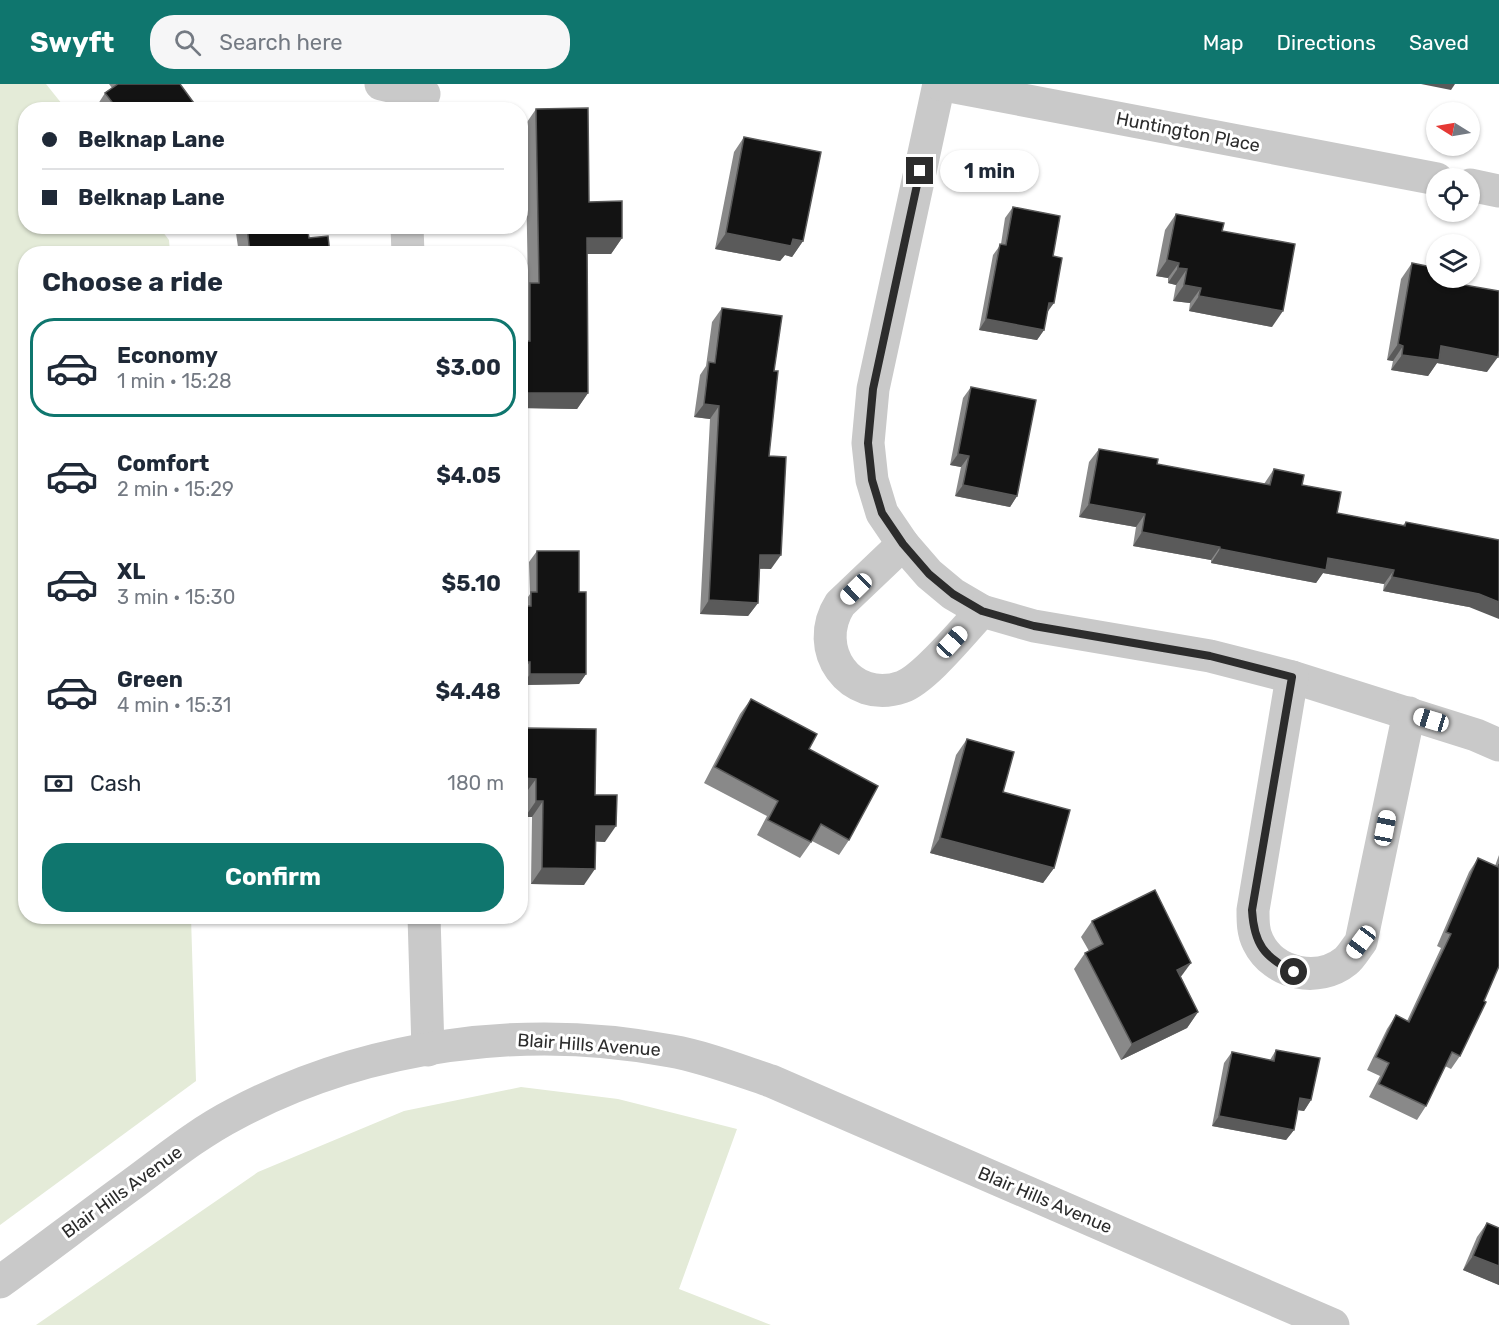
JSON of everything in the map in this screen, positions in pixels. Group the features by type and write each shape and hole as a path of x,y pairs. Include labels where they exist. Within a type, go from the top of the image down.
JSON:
{"street":[{"path":"381,84 424,96"},
{"path":"939,84 873,389 868,443 872,480 882,513 903,544 929,574 953,594 982,611 1034,626 1210,656 1292,677 1476,735 1499,745"},
{"name":"Huntington Place","path":"939,84 1426,177"},
{"path":"1480,187 1499,191"},
{"path":"903,544 840,604 834,615 829,636 833,658 845,676 864,688 885,691 904,687 922,674 982,611"},
{"path":"1292,677 1252,910 1253,928 1259,944 1273,962 1294,972 1315,974 1327,971 1347,960 1361,942 1408,713"},
{"path":"424,924 428,1050"},
{"name":"Blair Hills Avenue","path":"0,1282 180,1149 235,1114 296,1086 366,1062 467,1042 518,1039 569,1040 624,1044 673,1051 771,1081 1333,1325"}],"green space":[{"path":"0,84 46,84 60,102 18,102 18,234 164,234 169,240 169,246 18,246 18,924 191,924 196,1081 0,1225"},
{"path":"521,1087 618,1099 737,1129 679,1289 771,1325 36,1325 258,1172 404,1111"}],"building":[{"path":"118,84 180,84 193,102 112,102 105,93"},
{"path":"588,108 589,202 622,201 622,238 587,238 588,393 528,393 530,283 539,283 536,109"},
{"path":"744,137 821,152 803,241 793,239 791,246 726,233"},
{"path":"1013,207 1060,216 1053,256 1062,258 1054,303 1049,303 1044,330 986,319 1000,244 1006,245"},
{"path":"1176,214 1224,223 1222,231 1295,244 1283,311 1199,296 1201,288 1184,285 1187,269 1178,268 1179,263 1167,260"},
{"path":"248,234 308,234 309,238 328,236 329,246 249,246"},
{"path":"1412,263 1426,266 1426,288 1480,288 1499,291 1498,357 1441,346 1439,360 1402,355 1403,346 1398,344"},
{"path":"722,308 782,316 774,371 778,371 769,456 786,457 781,555 760,555 758,603 709,600 719,406 704,404 709,362 715,363"},
{"path":"971,387 1036,400 1017,496 963,485 969,456 958,454"},
{"path":"1099,449 1158,459 1157,464 1270,485 1274,469 1304,475 1302,485 1341,492 1337,513 1405,526 1406,522 1499,540 1499,602 1479,594 1392,577 1394,570 1328,558 1326,570 1142,532 1145,514 1089,504"},
{"path":"537,551 579,551 579,592 586,592 586,674 530,674 528,606 531,606 531,592 537,592"},
{"path":"751,699 817,734 809,749 878,786 849,840 821,824 811,842 768,820 778,801 715,767"},
{"path":"528,728 596,729 595,795 617,795 616,826 596,826 595,869 542,868 543,801 536,801 536,779 528,778"},
{"path":"967,739 1014,752 1003,792 1070,810 1054,868 940,838"},
{"path":"1478,858 1498,867 1499,864 1499,966 1484,1001 1486,1002 1460,1056 1452,1052 1426,1106 1379,1084 1389,1063 1376,1057 1396,1015 1409,1022 1451,934 1446,932"},
{"path":"1155,890 1191,963 1177,970 1198,1012 1132,1044 1085,953 1103,944 1092,921"},
{"path":"1276,1050 1320,1058 1311,1100 1300,1098 1294,1130 1219,1116 1232,1052 1274,1061"},
{"path":"1487,1223 1499,1228 1499,1266 1473,1256"}],"route":[{"path":"920,171 873,389 868,443 872,480 882,513 903,544 929,574 953,594 982,611 1034,626 1210,656 1292,677 1252,910 1253,928 1259,944 1273,962 1294,972"}]}
